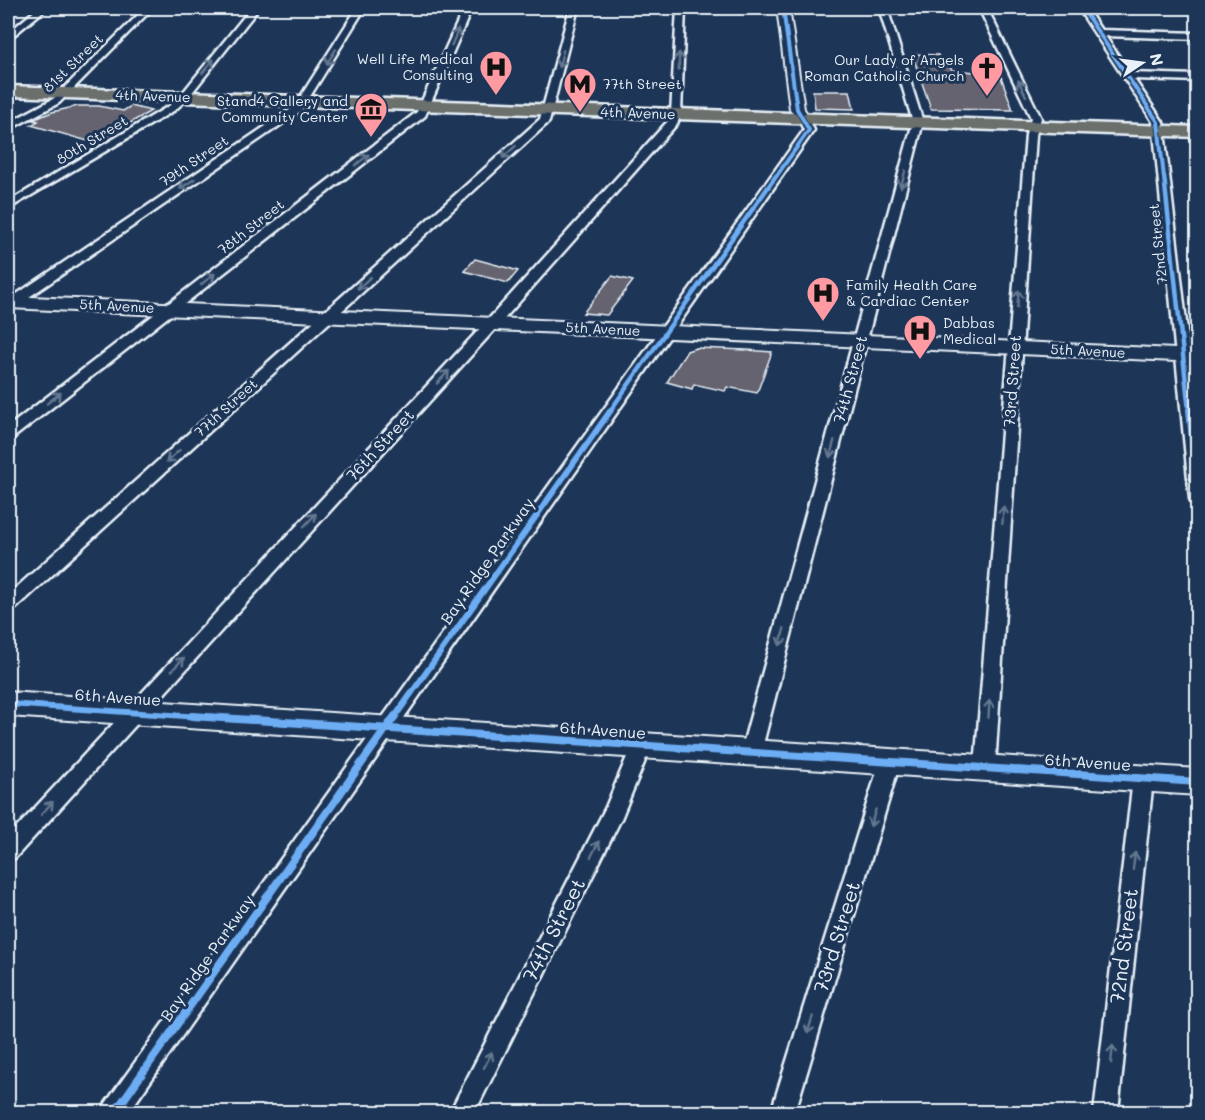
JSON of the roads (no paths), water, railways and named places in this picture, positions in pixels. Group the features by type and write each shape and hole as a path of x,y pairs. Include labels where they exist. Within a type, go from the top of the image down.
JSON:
{"main road":[{"name":"4th Avenue","path":"8,92 1197,132"}],"street":[{"path":"8,37 43,8"},
{"name":"81st Street","path":"8,127 56,101 149,8"},
{"name":"80th Street","path":"8,206 172,108 184,97 255,8"},
{"name":"79th Street","path":"9,303 298,109 361,8"},
{"name":"78th Street","path":"8,434 421,114 468,8"},
{"name":"77th Street","path":"8,605 545,120 574,8"},
{"path":"676,114 681,8"},
{"name":"Bay Ridge Parkway","path":"115,1113 809,130 797,110 783,8"},
{"path":"883,8 918,122"},
{"name":"73rd Street","path":"983,8 1036,118 1031,135 1014,348 985,767"},
{"name":"72nd Street","path":"1082,8 1158,122 1189,356 1197,499"},
{"path":"1099,33 1197,36"},
{"path":"1126,76 1197,78"},
{"name":"76th Street","path":"8,851 134,711 492,324 673,122 676,114"},
{"name":"74th Street","path":"751,752 918,122"},
{"name":"5th Avenue","path":"9,303 1189,356"},
{"name":"6th Avenue","path":"8,704 1197,782"},
{"name":"74th Street","path":"462,1113 614,812 641,746"},
{"name":"73rd Street","path":"783,1113 890,762"},
{"name":"72nd Street","path":"1106,1113 1143,779"}],"place":[{"name":"Well Life Medical Consulting","path":"496,96"},
{"name":"Our Lady of Angels Roman Catholic Church","path":"987,97"},
{"name":"77th Street","path":"580,113"},
{"name":"Stand4 Gallery and Community Center","path":"371,138"},
{"name":"Family Health Care & Cardiac Center","path":"823,322"},
{"name":"Dabbas Medical","path":"920,360"}]}
